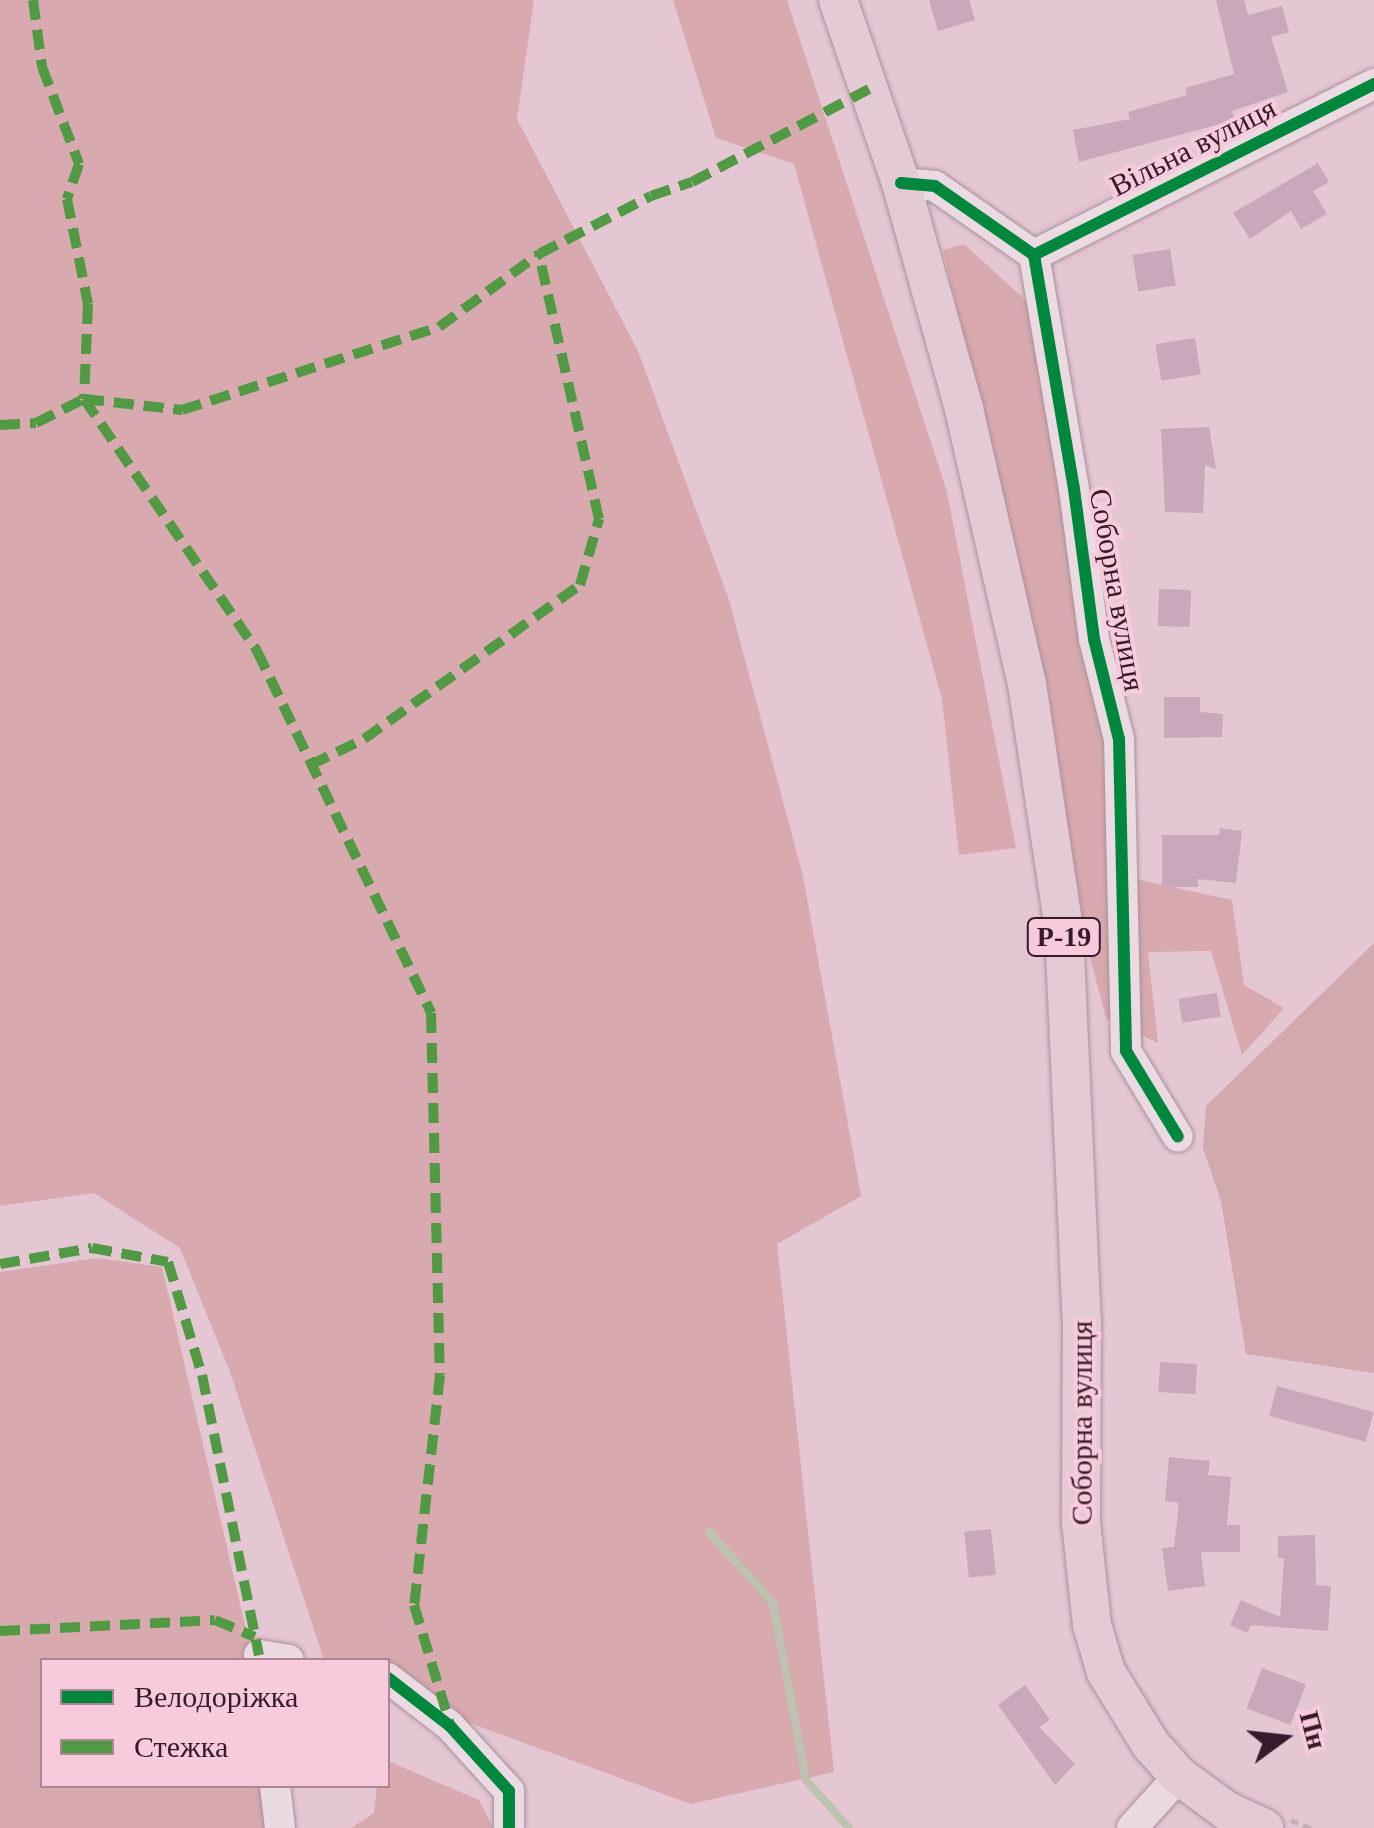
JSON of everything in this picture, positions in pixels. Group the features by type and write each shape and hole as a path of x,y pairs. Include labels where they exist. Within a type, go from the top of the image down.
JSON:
{"main road":[{"name":"Соборна вулиця","path":"838,0 902,183 964,409 1027,684 1064,930 1082,1320 1080,1522 1092,1625 1106,1672 1125,1708 1178,1776 1227,1810 1276,1823"}],"street":[{"name":"Вільна вулиця","path":"1034,256 1374,84"},
{"path":"902,183 935,186 1034,256"},
{"name":"Соборна вулиця","path":"1034,256 1094,639 1120,739 1126,1051 1178,1136"},
{"path":"390,1680 450,1726 510,1791 509,1828"},
{"path":"1132,1828 1178,1776"},
{"path":"275,1788 280,1828"}],"path":[{"path":"1276,1823 1311,1828"}],"shaded area":[{"path":"0,0 534,0 517,119 638,351 729,600 803,876 861,1196 777,1244 834,1772 691,1804 390,1694 390,1658 323,1658 230,1372 180,1248 94,1193 0,1206"},
{"path":"673,0 787,0 947,492 1016,848 959,855 942,699 794,164 716,138"},
{"path":"964,244 1034,308 1080,647 1106,741 1112,874 1232,900 1244,985 1284,1008 1242,1055 1211,951 1148,952 1158,1043 1106,1018 1082,927 1032,630 943,250"},
{"path":"1374,943 1374,1373 1246,1354 1221,1201 1203,1148 1206,1106"},
{"path":"97,1258 162,1267 253,1658 40,1658 40,1788 268,1788 274,1828 0,1828 0,1272"},
{"path":"390,1762 479,1800 493,1828 351,1828 374,1813 377,1788 390,1788"}],"building":[{"path":"929,0 969,0 975,20 938,31"},
{"path":"1216,0 1244,0 1248,15 1282,6 1289,32 1271,37 1288,92 1232,111 1235,120 1079,162 1073,130 1130,119 1128,112 1187,95 1185,88 1234,74"},
{"path":"1318,163 1329,182 1313,191 1327,214 1301,229 1291,211 1250,239 1233,213"},
{"path":"1170,249 1176,286 1138,291 1132,255"},
{"path":"1195,338 1201,375 1161,381 1155,344"},
{"path":"1209,427 1216,469 1205,465 1203,513 1165,512 1161,429"},
{"path":"1159,589 1191,590 1190,627 1158,626"},
{"path":"1164,697 1200,697 1200,712 1223,714 1222,737 1164,738"},
{"path":"1220,828 1242,831 1236,883 1198,879 1198,887 1162,887 1162,835 1219,835"},
{"path":"1217,993 1221,1017 1182,1023 1178,999"},
{"path":"1160,1362 1197,1364 1195,1394 1158,1392"},
{"path":"1277,1386 1374,1412 1366,1442 1269,1416"},
{"path":"1169,1457 1210,1461 1208,1475 1231,1477 1227,1525 1240,1525 1240,1552 1201,1552 1205,1586 1168,1591 1162,1548 1174,1547 1179,1503 1165,1501"},
{"path":"991,1529 996,1575 969,1578 964,1532"},
{"path":"1315,1535 1316,1585 1331,1586 1328,1631 1251,1625 1247,1633 1230,1625 1241,1600 1280,1617 1284,1558 1278,1558 1278,1536"},
{"path":"1262,1668 1306,1685 1290,1725 1247,1708"},
{"path":"1025,1685 1050,1720 1039,1727 1075,1764 1055,1785 998,1705"}],"waterway":[{"path":"709,1532 773,1603 806,1780 849,1828"}],"marked path":[{"path":"33,0 42,67 79,164 67,199 88,304 84,399"},
{"path":"84,399 182,410 439,327 539,254 651,196 692,182 869,89"},
{"path":"310,765 364,739 580,585 599,519 539,254"},
{"path":"84,399 257,651 431,1013 440,1375 414,1605 450,1724"},
{"path":"0,425 36,423 84,399"},
{"path":"0,1264 92,1248 168,1262 202,1375 259,1655"},
{"path":"0,1631 215,1620 255,1637"}],"cycle path":[{"path":"1034,255 1374,84"},
{"path":"901,183 935,186 1034,255 1074,489 1094,639 1119,739 1126,1051 1178,1137"},
{"path":"390,1680 450,1726 509,1791 509,1828"}]}
